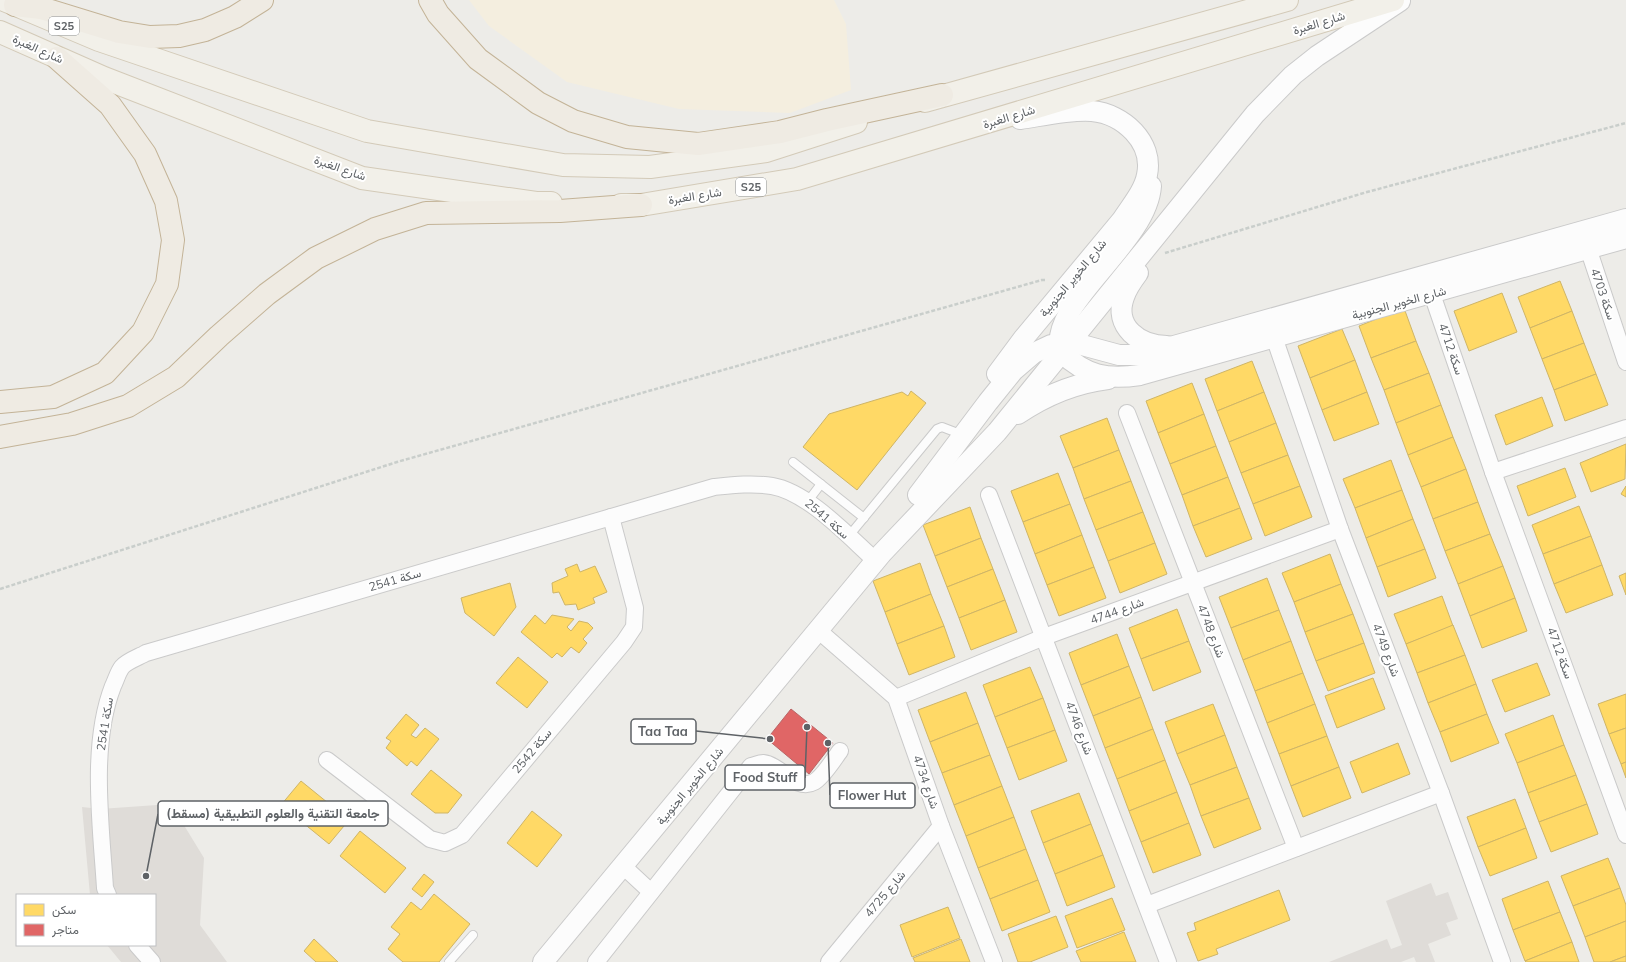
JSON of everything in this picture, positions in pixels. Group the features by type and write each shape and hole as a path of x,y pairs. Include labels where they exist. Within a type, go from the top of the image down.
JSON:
{"highway":[{"path":"9,2 41,8 119,32 150,37 179,36 206,30 235,17 262,0"},
{"path":"430,0 438,14 478,59 538,103 574,121 627,137 698,144 780,132 827,120 942,95"},
{"path":"0,402 53,397 105,373 142,332 167,284 173,240 166,201 145,154 110,105 57,58"},
{"path":"0,437 72,424 128,406 176,378 219,336 267,294 316,258 375,229 426,213 560,211 640,205"}],"main road":[{"name":"S25","path":"9,2 118,47 367,131 563,165 650,167 766,150 942,95 1287,0"},
{"name":"شارع الغبرة","path":"0,32 111,81 362,178 536,203 640,205 798,179 1394,0"}],"street":[{"name":"شارع الخوير الجنوبية","path":"544,962 879,557 997,432 1063,346 1254,114 1293,75 1317,56 1402,0"},
{"name":"شارع الخوير الجنوبية","path":"879,557 955,432 1022,339 1122,220 1136,199 1147,175 1145,148 1128,126 1119,119 1107,113 1077,111 981,125"},
{"path":"1181,345 1165,346 1150,344 1136,338 1126,327 1122,315 1123,299 1130,283 1205,184 1218,159"},
{"path":"918,495 1013,371 1034,353 1063,346 1064,322 1075,302 1117,253 1143,214 1150,195 1151,186 1147,175"},
{"name":"شارع الخوير الجنوبية","path":"1063,346 1120,355 1142,355 1626,219"},
{"name":"شارع الخوير الجنوبية","path":"1063,346 1075,364 1096,375 1114,378 1140,375 1432,294 1626,238"},
{"name":"4703 سكة","path":"1588,248 1626,362"},
{"name":"سكة 4712","path":"1432,294 1493,472 1626,835"},
{"name":"4749 شارع","path":"1274,337 1340,529 1442,793 1502,962"},
{"path":"997,432 1031,405 1051,395 1092,381 1114,378"},
{"name":"4748 شارع","path":"1127,413 1192,584 1296,848"},
{"path":"1493,472 1626,428"},
{"name":"سكة 2541","path":"108,894 105,888 100,818 101,740 104,716 109,695 123,666 146,653 714,487 751,484 774,486 792,492 808,501 848,536 879,557"},
{"name":"4746 شارع","path":"989,495 1168,962"},
{"name":"سكة 2542","path":"328,760 430,839 445,843 462,835 619,648 634,627 635,608 611,517"},
{"name":"4744 شارع","path":"896,698 1044,637 1340,529"},
{"name":"4734 شارع","path":"819,630 896,698 941,826 994,962"},
{"path":"596,962 751,766 762,763 772,766 799,783 809,784 816,781 840,751"},
{"path":"1147,905 1442,793"},
{"name":"4725 شارع","path":"829,962 941,826"},
{"path":"623,866 651,892"},
{"path":"138,946 152,962"}],"lane":[{"path":"848,536 937,429 942,426 955,432"},
{"path":"793,462 864,518"},
{"path":"808,501 822,484"},
{"path":"449,962 473,935"}],"path":[{"path":"1161,256 1165,252 1367,192 1626,123"},
{"path":"0,589 397,462 1046,280"}],"shaded area":[{"path":"171,804 204,858 200,925 227,962 121,962 108,946 156,946 156,894 90,894 82,807 100,809"},
{"path":"1431,883 1436,896 1448,892 1458,919 1446,923 1451,935 1428,944 1435,962 1416,962 1414,957 1401,962 1329,962 1387,939 1391,949 1402,945 1386,901"}],"sand":[{"path":"469,0 834,0 846,24 851,90 790,113 679,109 567,82 489,26"}],"building: سكن":[{"path":"1560,281 1572,311 1530,328 1518,297"},
{"path":"1502,293 1517,332 1469,351 1454,311"},
{"path":"1404,308 1416,341 1371,358 1359,326"},
{"path":"1572,311 1584,343 1542,359 1530,328"},
{"path":"1342,329 1355,360 1310,378 1298,346"},
{"path":"1416,341 1429,373 1384,390 1371,358"},
{"path":"1584,343 1596,374 1554,390 1542,359"},
{"path":"1355,360 1367,392 1322,410 1310,378"},
{"path":"1252,361 1264,392 1217,411 1205,379"},
{"path":"1429,373 1441,405 1396,423 1384,390"},
{"path":"1596,374 1608,405 1565,421 1554,390"},
{"path":"1192,383 1204,414 1158,433 1146,401"},
{"path":"911,391 926,403 857,490 803,447 829,414 902,392 908,396"},
{"path":"1264,392 1276,423 1229,442 1217,411"},
{"path":"1367,392 1379,424 1334,441 1322,410"},
{"path":"1542,397 1553,426 1506,445 1495,415"},
{"path":"1441,405 1453,437 1408,455 1396,423"},
{"path":"1204,414 1216,446 1170,464 1158,433"},
{"path":"1107,418 1119,450 1073,468 1060,436"},
{"path":"1276,423 1288,455 1241,473 1229,442"},
{"path":"1453,437 1466,469 1421,487 1408,455"},
{"path":"1626,444 1625,479 1591,492 1580,463"},
{"path":"1216,446 1228,477 1182,495 1170,464"},
{"path":"1119,450 1131,481 1084,499 1073,468"},
{"path":"1288,455 1300,486 1253,504 1241,473"},
{"path":"1391,460 1402,490 1355,508 1343,479"},
{"path":"1565,468 1576,497 1528,516 1517,486"},
{"path":"1466,469 1478,502 1433,519 1421,487"},
{"path":"1058,473 1070,504 1023,522 1011,491"},
{"path":"1228,477 1240,508 1193,526 1182,495"},
{"path":"1131,481 1143,512 1096,530 1084,499"},
{"path":"1300,486 1312,517 1265,536 1253,504"},
{"path":"1626,486 1626,497 1621,494"},
{"path":"1402,490 1413,519 1366,538 1355,508"},
{"path":"1478,502 1490,534 1445,551 1433,519"},
{"path":"1070,504 1082,535 1035,554 1023,522"},
{"path":"1579,506 1591,536 1543,554 1532,525"},
{"path":"970,507 981,538 935,556 923,525"},
{"path":"1240,508 1252,539 1206,557 1193,526"},
{"path":"1143,512 1155,543 1108,561 1096,530"},
{"path":"1413,519 1425,549 1377,567 1366,538"},
{"path":"1490,534 1503,566 1458,584 1445,551"},
{"path":"1082,535 1094,567 1047,585 1035,554"},
{"path":"1591,536 1602,565 1554,584 1543,554"},
{"path":"981,538 993,569 947,587 935,556"},
{"path":"1155,543 1167,574 1120,593 1108,561"},
{"path":"1425,549 1436,578 1388,597 1377,567"},
{"path":"1330,554 1341,584 1294,602 1282,573"},
{"path":"920,563 931,594 885,612 873,581"},
{"path":"577,564 580,572 595,566 607,592 593,598 595,603 578,610 576,604 565,605 559,592 553,593 552,583 568,576 565,569"},
{"path":"1602,565 1613,595 1566,613 1554,584"},
{"path":"1503,566 1515,598 1470,616 1458,584"},
{"path":"1094,567 1106,598 1059,616 1047,585"},
{"path":"993,569 1005,600 959,618 947,587"},
{"path":"1626,573 1626,595 1619,576"},
{"path":"1267,578 1279,610 1231,628 1219,597"},
{"path":"510,583 516,607 494,636 465,613 461,598"},
{"path":"1341,584 1353,614 1305,632 1294,602"},
{"path":"931,594 944,626 897,644 885,612"},
{"path":"1442,596 1453,626 1406,644 1394,614"},
{"path":"1515,598 1527,631 1482,648 1470,616"},
{"path":"1005,600 1017,632 971,650 959,618"},
{"path":"1177,609 1189,641 1141,659 1129,628"},
{"path":"1279,610 1291,641 1243,660 1231,628"},
{"path":"1353,614 1364,643 1316,661 1305,632"},
{"path":"535,615 545,624 552,615 574,619 567,627 571,631 579,621 588,623 593,628 583,639 587,643 579,653 571,647 562,657 557,653 552,658 521,632"},
{"path":"1453,625 1465,655 1417,673 1406,644"},
{"path":"944,626 955,657 909,675 897,644"},
{"path":"1117,634 1129,666 1081,685 1069,653"},
{"path":"1189,641 1201,672 1153,691 1141,659"},
{"path":"1291,641 1303,673 1255,691 1243,660"},
{"path":"1364,643 1375,673 1328,691 1316,661"},
{"path":"1465,655 1476,684 1428,703 1417,673"},
{"path":"518,657 548,682 527,708 496,683"},
{"path":"1537,663 1550,695 1505,712 1492,680"},
{"path":"1129,666 1141,697 1093,716 1081,685"},
{"path":"1030,667 1043,698 995,717 983,685"},
{"path":"1303,673 1315,704 1267,723 1255,691"},
{"path":"1373,678 1385,709 1337,728 1325,696"},
{"path":"1476,684 1487,714 1440,732 1428,703"},
{"path":"966,692 978,723 930,742 918,710"},
{"path":"1626,694 1626,728 1609,734 1598,704"},
{"path":"1141,697 1153,729 1105,748 1093,716"},
{"path":"1043,698 1055,730 1007,748 995,717"},
{"path":"1213,704 1225,735 1177,754 1165,722"},
{"path":"1315,704 1327,736 1279,754 1267,723"},
{"path":"406,714 419,725 411,735 416,738 425,728 439,739 417,766 411,761 407,766 386,748 391,741 386,738"},
{"path":"1487,714 1499,743 1451,762 1440,732"},
{"path":"1553,715 1564,745 1517,763 1505,734"},
{"path":"978,723 990,755 942,773 930,742"},
{"path":"1626,728 1626,762 1621,764 1609,734"},
{"path":"1153,729 1165,760 1117,779 1105,748"},
{"path":"1055,730 1067,761 1019,780 1007,748"},
{"path":"1225,735 1237,767 1190,785 1177,754"},
{"path":"1327,736 1339,767 1291,786 1279,754"},
{"path":"1398,743 1410,774 1362,793 1350,762"},
{"path":"1564,745 1576,775 1528,793 1517,763"},
{"path":"990,755 1002,786 954,805 942,773"},
{"path":"1165,760 1177,792 1129,811 1117,779"},
{"path":"1626,762 1626,778 1621,764"},
{"path":"1237,767 1249,798 1201,816 1190,785"},
{"path":"1339,767 1351,798 1303,817 1291,786"},
{"path":"431,770 462,795 448,813 435,813 411,794"},
{"path":"1576,775 1587,804 1539,822 1528,793"},
{"path":"301,781 349,820 329,844 281,805"},
{"path":"1002,786 1014,817 966,836 954,805"},
{"path":"1177,792 1189,823 1141,842 1129,811"},
{"path":"1079,793 1091,824 1043,843 1031,811"},
{"path":"1249,798 1261,829 1214,848 1201,816"},
{"path":"1515,799 1526,828 1478,847 1467,817"},
{"path":"1587,804 1598,834 1551,852 1539,822"},
{"path":"532,811 562,835 537,867 507,843"},
{"path":"1014,817 1026,849 978,868 966,836"},
{"path":"1189,823 1201,855 1153,873 1141,842"},
{"path":"1091,824 1103,855 1055,874 1043,843"},
{"path":"1526,828 1537,858 1490,876 1478,847"},
{"path":"360,831 406,868 385,893 340,856"},
{"path":"1026,849 1038,880 990,899 978,868"},
{"path":"1103,855 1115,887 1067,906 1055,874"},
{"path":"1608,858 1620,888 1573,906 1561,876"},
{"path":"424,874 434,882 422,897 412,889"},
{"path":"1038,880 1050,912 1002,931 990,899"},
{"path":"1548,881 1560,912 1513,930 1502,899"},
{"path":"1620,888 1626,905 1626,921 1585,937 1573,906"},
{"path":"1279,890 1290,920 1216,949 1218,954 1198,961 1187,933 1196,930 1194,923"},
{"path":"434,894 470,924 439,962 403,962 388,949 400,934 391,927 411,902 421,910"},
{"path":"1112,898 1125,930 1077,948 1065,916"},
{"path":"948,907 960,938 912,957 900,925"},
{"path":"1560,912 1572,942 1525,961 1513,930"},
{"path":"1056,916 1068,947 1030,962 1018,962 1008,934"},
{"path":"1626,921 1626,956 1610,962 1594,962 1585,937"},
{"path":"1124,932 1136,962 1081,962 1076,951"},
{"path":"314,939 338,962 316,962 304,951"},
{"path":"961,939 970,962 915,962 913,958"},
{"path":"1572,942 1579,962 1525,961"},
{"path":"1626,956 1626,962 1610,962"}],"building: متاجر":[{"path":"791,709 833,743 809,774 767,739"}],"place":[{"name":"Food Stuff","path":"807,727"},
{"name":"Taa Taa","path":"770,739"},
{"name":"Flower Hut","path":"828,743"},
{"name":"(جامعة التقنية والعلوم التطبيقية (مسقط","path":"146,876"}]}
